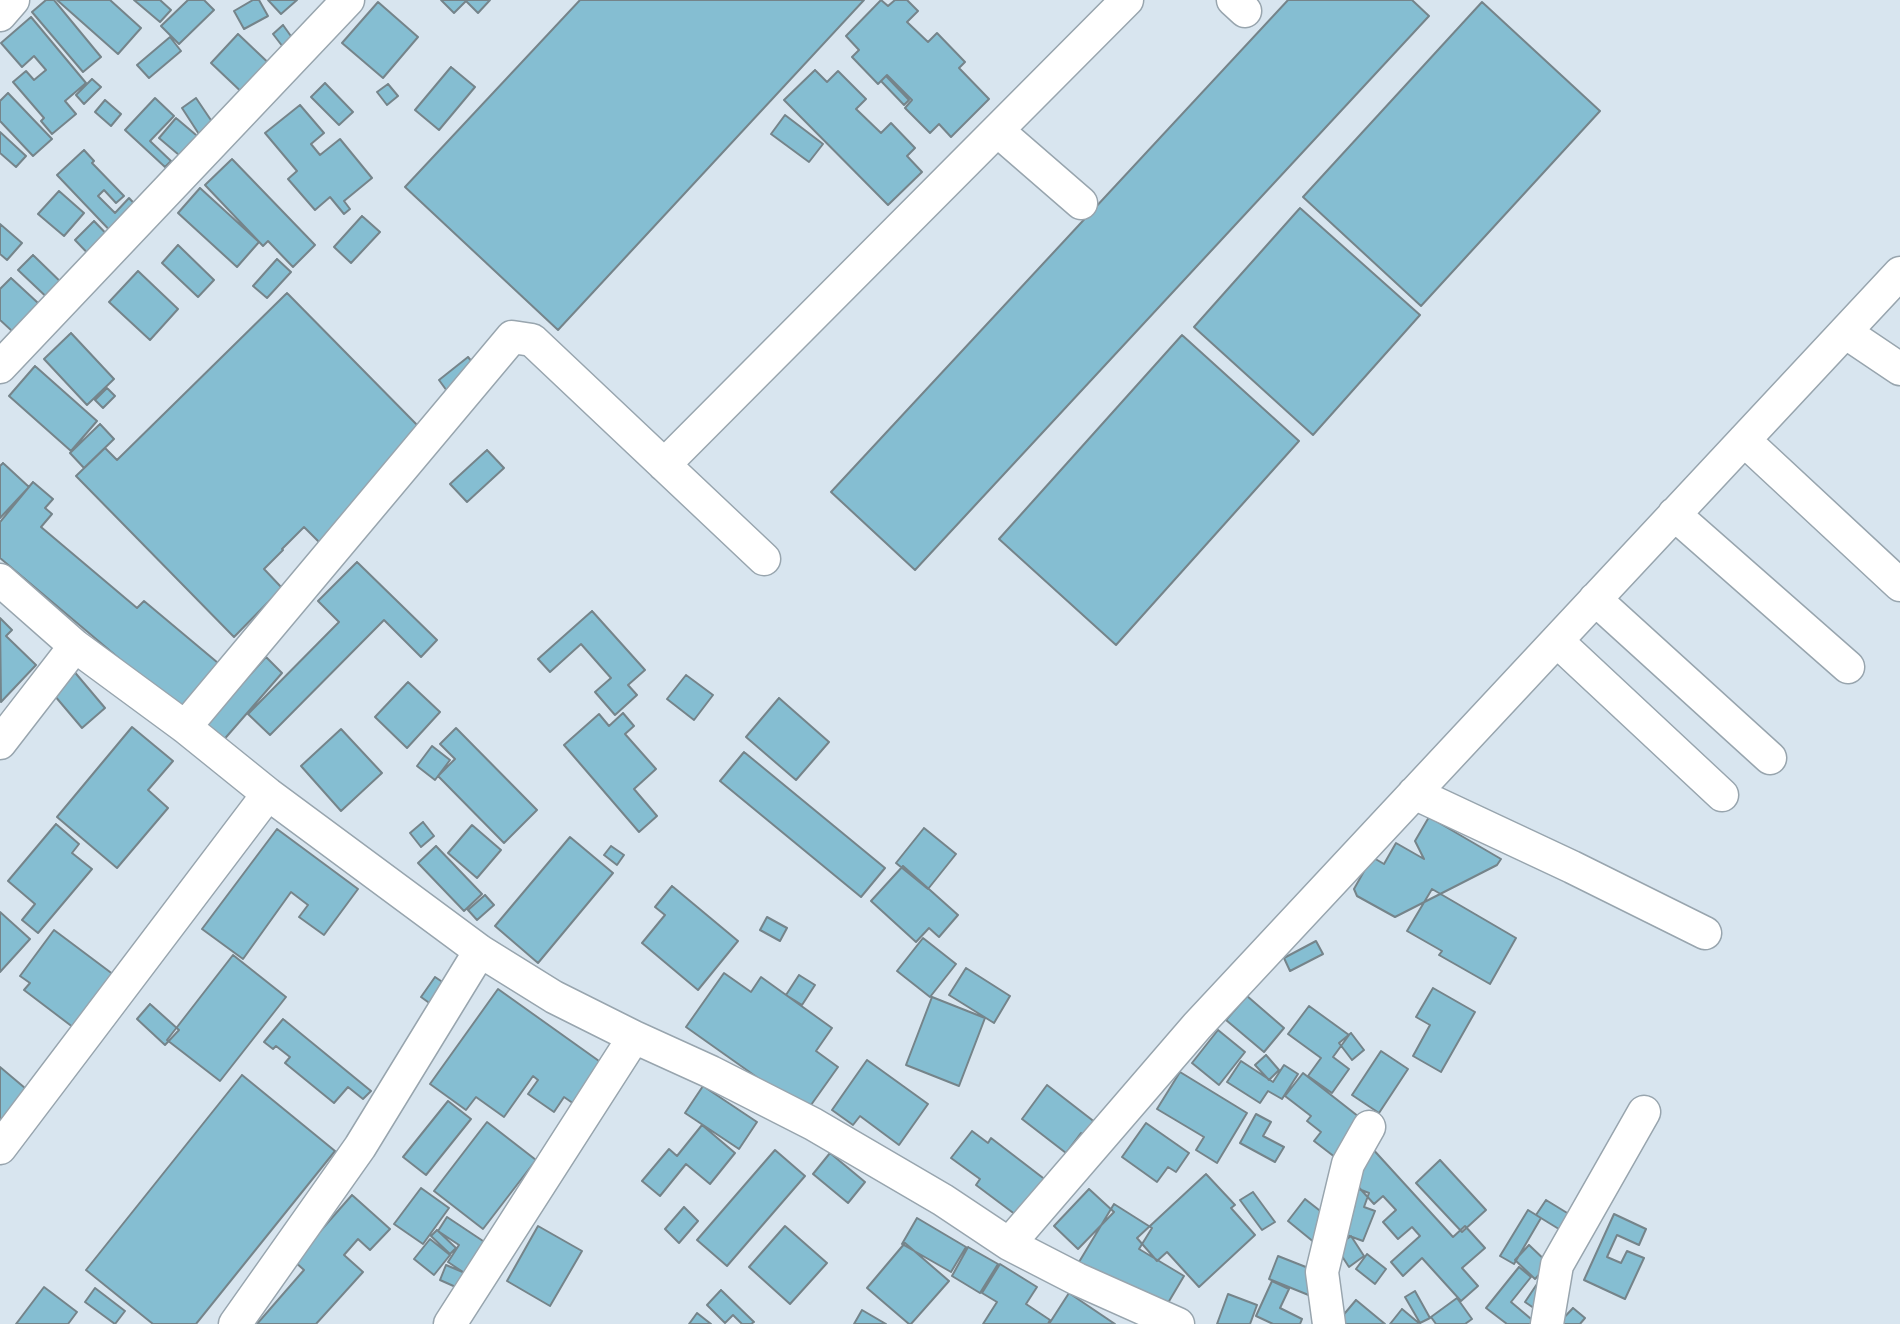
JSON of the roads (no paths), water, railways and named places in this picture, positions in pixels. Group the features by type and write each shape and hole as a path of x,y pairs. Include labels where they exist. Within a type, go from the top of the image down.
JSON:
{"street":[{"path":"0,15 13,0"},
{"path":"0,367 348,0"},
{"path":"664,465 1127,0"},
{"path":"998,131 1081,203"},
{"path":"1009,1244 1197,1026 1900,273"},
{"path":"1845,332 1900,369"},
{"path":"186,727 512,337 532,340 764,559"},
{"path":"1744,440 1900,584"},
{"path":"1674,514 1848,667"},
{"path":"0,580 75,646 186,727 268,794 480,951 554,997 813,1124 943,1200 1009,1244 1164,1321"},
{"path":"1595,599 1770,758"},
{"path":"1556,641 1722,794"},
{"path":"0,743 75,646"},
{"path":"1415,793 1705,933"},
{"path":"0,1148 268,794"},
{"path":"235,1324 360,1147 480,951"},
{"path":"450,1324 634,1037"},
{"path":"1547,1324 1557,1265 1644,1112"},
{"path":"1329,1324 1322,1272 1348,1164 1369,1127"}]}
